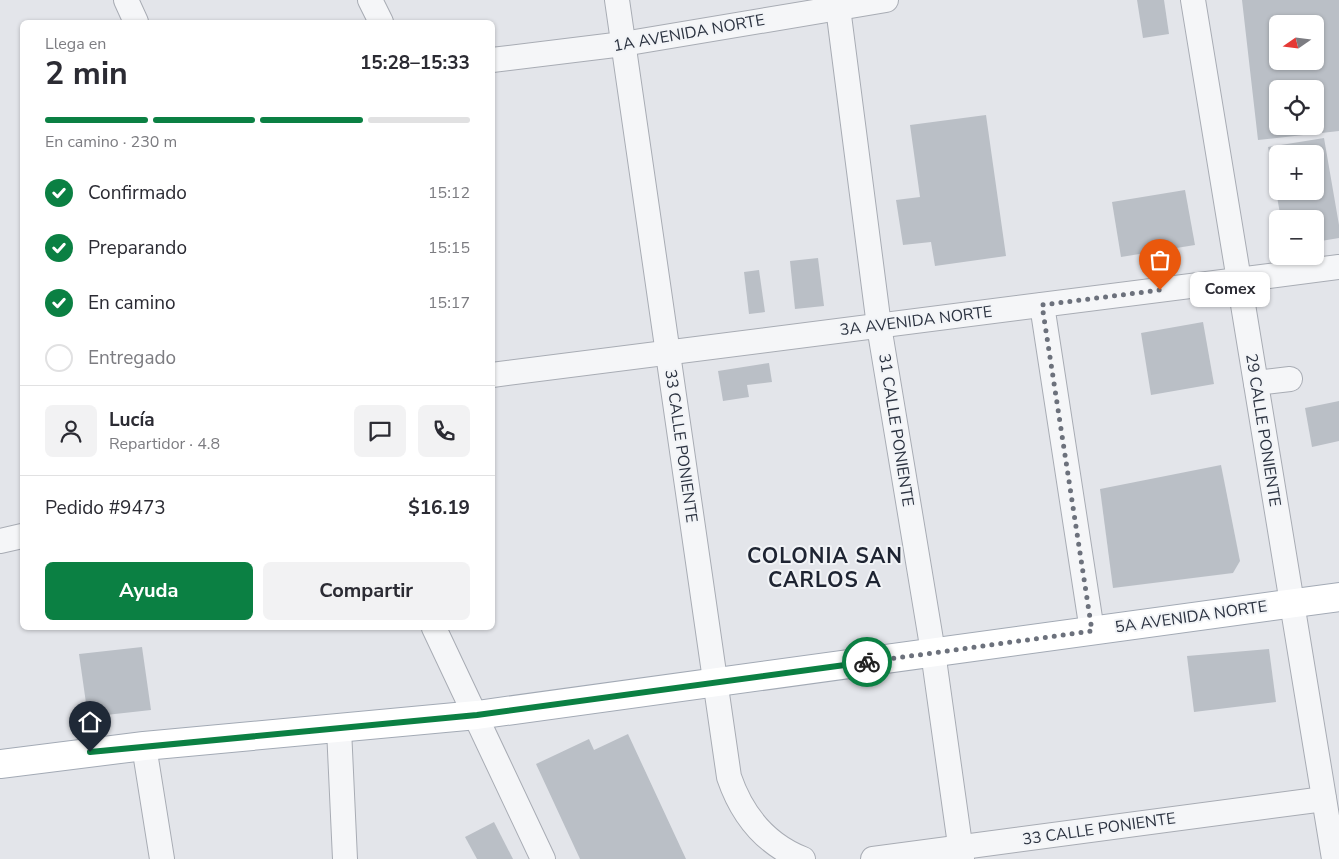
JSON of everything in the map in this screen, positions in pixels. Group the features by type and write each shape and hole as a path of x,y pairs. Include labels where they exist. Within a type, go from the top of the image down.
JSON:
{"main road":[{"name":"5A AVENIDA NORTE","path":"0,764 144,746 477,715 716,684 933,652 1339,597"}],"street":[{"path":"126,0 135,20"},
{"path":"370,0 380,20"},
{"name":"33 CALLE PONIENTE","path":"617,0 726,763 738,803 762,833 784,850 803,859"},
{"name":"1A AVENIDA NORTE","path":"495,60 623,44 838,4 886,0"},
{"name":"29 CALLE PONIENTE","path":"1193,0 1334,859"},
{"name":"31 CALLE PONIENTE","path":"838,4 879,326 933,652 961,853"},
{"name":"3A AVENIDA NORTE","path":"495,376 1339,267"},
{"path":"1042,305 1092,631"},
{"path":"1256,383 1290,379"},
{"path":"0,541 20,536"},
{"path":"435,630 477,715 543,859"},
{"path":"339,729 345,859"},
{"path":"144,746 162,859"},
{"name":"33 CALLE PONIENTE","path":"873,859 961,853 1324,798"}],"building":[{"path":"1137,0 1164,0 1169,34 1143,38"},
{"path":"1242,0 1339,0 1339,131 1324,133 1324,80 1269,80 1269,135 1303,135 1258,140"},
{"path":"986,115 1006,256 935,266 931,242 903,245 896,200 920,197 910,125"},
{"path":"1324,138 1339,225 1339,238 1324,240 1324,210 1279,210 1278,200 1324,200 1324,145 1280,145"},
{"path":"1185,190 1195,245 1121,257 1112,202"},
{"path":"818,258 824,306 795,309 790,261"},
{"path":"759,270 765,312 749,314 744,272"},
{"path":"1203,322 1214,384 1151,395 1141,333"},
{"path":"769,363 772,382 747,385 749,397 723,401 718,371"},
{"path":"1339,401 1339,441 1312,447 1305,408"},
{"path":"1221,465 1240,561 1233,573 1113,588 1100,489"},
{"path":"142,647 151,710 88,717 79,654"},
{"path":"1269,649 1276,702 1194,712 1187,656"},
{"path":"628,734 686,859 580,859 536,764 589,739 594,750"},
{"path":"494,822 513,859 477,859 465,837"}],"way so far":[{"path":"867,662 1092,631 1042,305 1160,290"}],"place":[{"name":"Comex","path":"1160,290"}],"district":[{"name":"COLONIA SAN CARLOS A","path":"825,568"}],"route":[{"path":"90,752 477,715 867,662"}]}
